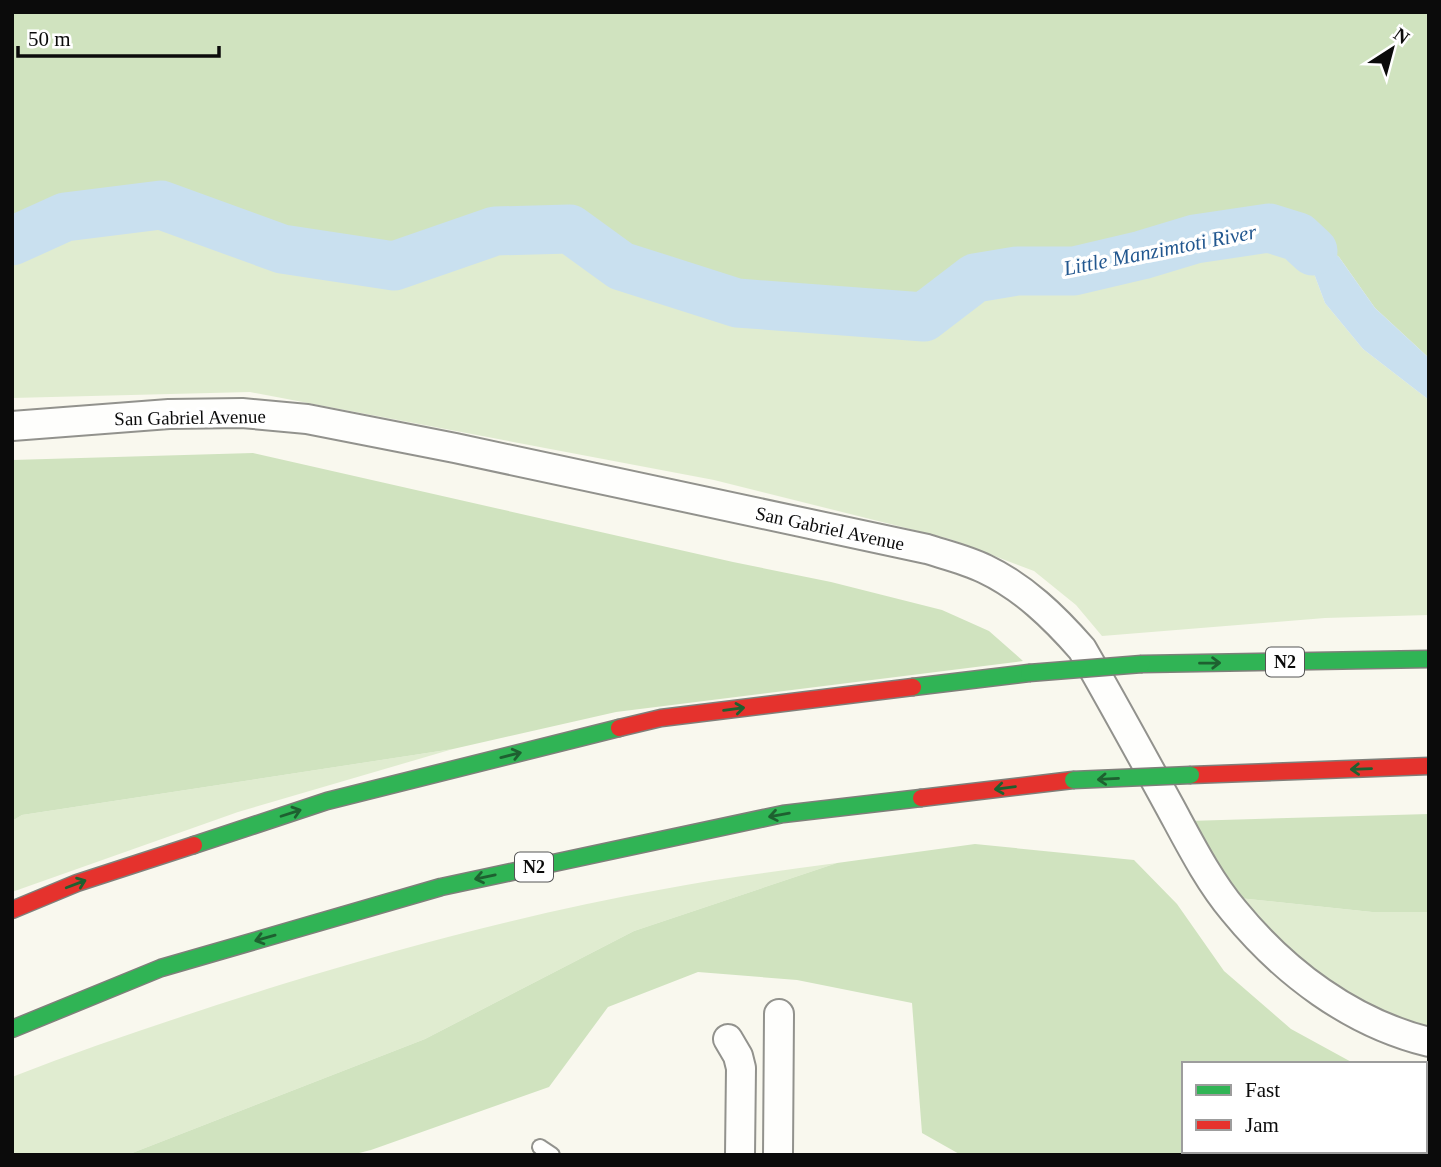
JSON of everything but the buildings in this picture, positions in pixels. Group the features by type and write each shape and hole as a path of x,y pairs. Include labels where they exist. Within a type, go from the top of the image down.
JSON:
{"highway":[{"name":"N2","path":"12,910 77,883 327,801 661,718 1028,673 1142,664 1429,659"},
{"name":"N2","path":"12,1029 161,968 441,887 783,814 1073,780 1429,766"}],"street":[{"name":"San Gabriel Avenue","path":"12,426 169,414 242,413 307,419 927,549 984,568 1026,594 1062,625 1082,649 1198,857 1233,910 1292,971 1345,1009 1399,1035 1429,1042"},
{"path":"778,1155 779,1014"},
{"path":"728,1039 738,1056 741,1068 740,1155"}],"green space":[{"path":"12,12 1429,12 1429,358 1375,308 1339,257 1291,220 1227,213 1065,256 969,261 921,300 742,287 628,251 571,214 491,215 395,247 288,227 161,185 64,200 12,222"},
{"path":"161,185 288,227 395,247 491,215 571,214 628,251 921,300 969,261 1065,256 1227,213 1313,271 1325,303 1363,349 1429,400 1429,615 1325,618 1102,636 1076,605 1034,571 950,539 714,480 250,392 12,398 12,222 64,200"},
{"path":"253,453 831,582 942,610 989,631 1023,661 616,712 453,749 22,815 12,821 12,460"},
{"path":"453,749 238,812 12,892 12,821 22,815"},
{"path":"1429,814 1429,912 1372,912 1239,898 1188,821"},
{"path":"975,844 1134,860 1177,904 1224,971 1291,1029 1351,1062 1182,1062 1182,1153 1300,1153 1298,1155 961,1155 922,1133 912,1003 797,980 698,972 608,1007 549,1087 371,1150 351,1155 127,1155 425,1039 634,931 837,863"},
{"path":"837,863 634,931 425,1039 127,1155 12,1155 12,1077 79,1052 283,984 472,931 664,889"},
{"path":"1239,898 1372,912 1429,912 1429,1027 1407,1023 1339,991 1275,941"}],"water":[{"path":"1227,213 1291,220 1339,257 1375,308 1429,358 1429,400 1363,349 1325,303 1313,271"}],"waterway":[{"name":"Little Manzimtoti River","path":"12,241 65,217 161,205 282,249 394,266 495,231 570,229 621,266 737,303 924,317 975,278 1017,271 1074,271 1195,239 1269,228 1298,237 1313,251"}],"traffic: fast":[{"path":"1142,664 1429,659"},
{"path":"1029,673 1142,664"},
{"path":"913,687 1029,673"},
{"path":"194,845 327,801 619,728"},
{"path":"1073,780 1191,775"},
{"path":"12,1029 161,968 441,887 783,814 921,798"}],"traffic: jam":[{"path":"619,728 661,718 913,687"},
{"path":"1191,775 1429,766"},
{"path":"921,798 1073,780"},
{"path":"12,910 77,883 194,845"}]}
